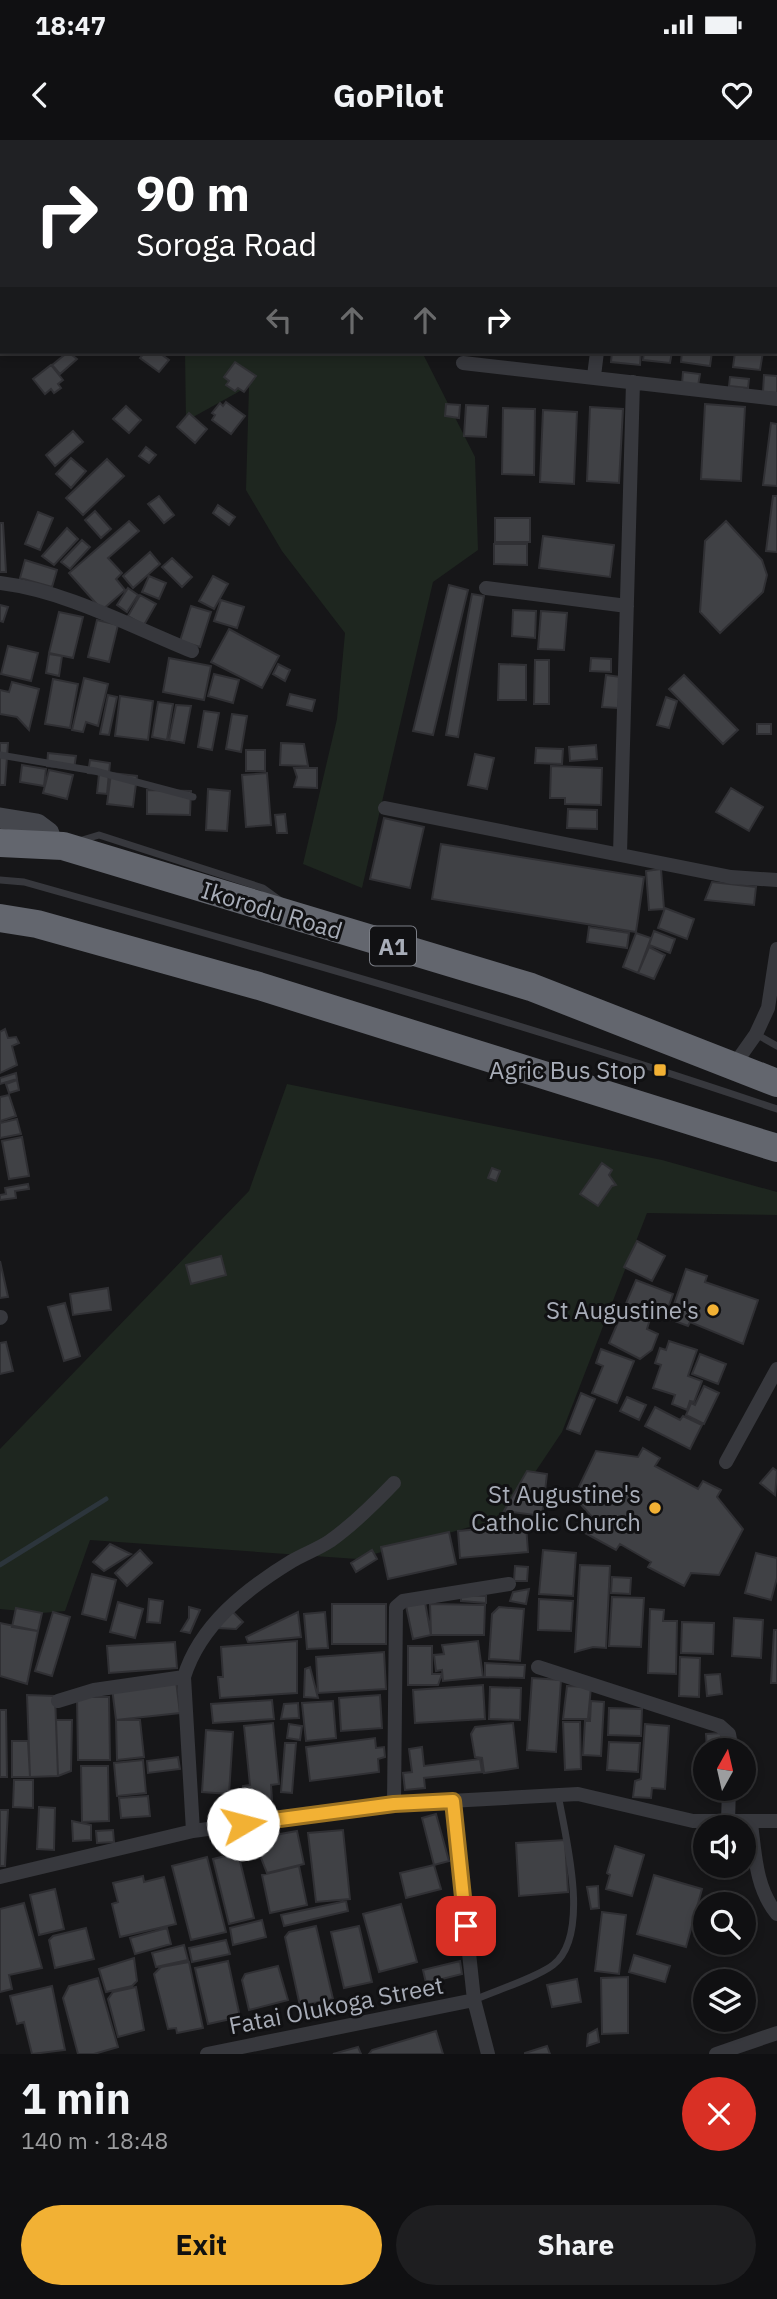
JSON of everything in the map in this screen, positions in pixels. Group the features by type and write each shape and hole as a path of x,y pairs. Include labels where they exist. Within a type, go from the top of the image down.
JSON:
{"highway":[{"name":"Ikorodu Road","path":"0,843 57,846 531,987 732,1068 777,1083"},
{"path":"0,918 37,924 259,986 777,1148"}],"street":[{"path":"594,376 597,354"},
{"path":"463,363 777,399"},
{"path":"620,855 633,382"},
{"path":"0,583 24,586 57,596 192,651"},
{"path":"486,588 626,606"},
{"path":"385,808 732,877 777,880"},
{"path":"0,818 37,824 49,833 57,846"},
{"path":"732,1068 756,1034 768,1008 777,949"},
{"path":"726,1462 777,1369"},
{"path":"193,1831 184,1677 191,1654 205,1632 238,1600 291,1561 327,1543 361,1518 394,1483"},
{"path":"394,1804 396,1606 403,1601 509,1584"},
{"path":"538,1667 720,1726 730,1738"},
{"path":"58,1701 94,1690 184,1677"},
{"path":"0,1877 193,1831 394,1804 578,1794 693,1821"},
{"path":"453,1801 474,2000 488,2054"},
{"path":"756,1823 777,1822"},
{"path":"756,1864 769,1905 777,1914"},
{"name":"Fatai Olukoga Street","path":"207,2054 259,2049 474,2000"},
{"path":"716,2054 777,2033"}],"lane":[{"path":"0,755 94,771 192,797"},
{"path":"0,880 24,882 393,988 777,1109"},
{"path":"756,1034 777,1046"},
{"path":"474,2000 553,1965 573,1932 572,1874 558,1794"}],"shaded area":[{"path":"185,354 423,354 475,457 478,550 433,582 362,888 303,864 337,719 345,633 282,551 246,490 249,386 186,421"},
{"path":"287,1084 662,1160 777,1192 777,1215 647,1213 562,1432 505,1517 357,1559 90,1540 65,1611 42,1613 0,1609 0,1449 249,1191"}],"building":[{"path":"66,354 77,359 60,374 52,365"},
{"path":"143,354 161,354 169,360 159,372 140,358"},
{"path":"612,354 641,354 640,365 611,362"},
{"path":"644,354 672,354 670,363 643,360"},
{"path":"682,354 712,354 710,366 681,362"},
{"path":"735,354 763,354 760,370 733,367"},
{"path":"235,362 256,376 244,392 238,388 235,391 226,385 229,381 224,377"},
{"path":"51,365 63,380 58,384 61,388 54,393 51,389 45,394 33,379"},
{"path":"683,372 700,374 698,386 682,384"},
{"path":"764,375 777,376 777,393 763,392"},
{"path":"730,377 749,379 748,388 729,386"},
{"path":"226,402 245,416 231,434 212,420 215,415 212,413 220,403 223,406"},
{"path":"446,404 460,405 459,418 445,416"},
{"path":"705,404 745,407 741,481 701,479"},
{"path":"466,405 488,406 486,437 464,436"},
{"path":"126,406 141,420 129,433 113,419"},
{"path":"590,407 623,409 619,483 587,481"},
{"path":"503,408 535,409 534,475 502,474"},
{"path":"543,410 577,412 574,484 540,482"},
{"path":"189,413 207,429 195,443 177,427"},
{"path":"771,423 777,424 777,486 763,485"},
{"path":"73,431 83,442 55,466 46,455"},
{"path":"146,447 156,455 149,463 139,456"},
{"path":"71,458 86,471 71,488 56,474"},
{"path":"107,459 124,476 83,515 66,498"},
{"path":"159,496 174,515 164,523 148,504"},
{"path":"773,496 777,496 777,552 766,551"},
{"path":"218,505 235,517 229,525 213,513"},
{"path":"95,511 111,529 101,538 85,520"},
{"path":"38,512 53,518 40,550 25,544"},
{"path":"495,518 530,518 530,542 495,542"},
{"path":"129,521 139,531 108,558 122,573 116,579 125,590 102,610 69,573"},
{"path":"726,521 762,560 767,575 763,592 720,633 700,612 705,541"},
{"path":"0,523 3,523 6,572 0,572"},
{"path":"67,528 78,539 54,565 42,556"},
{"path":"543,536 614,545 610,577 539,568"},
{"path":"82,540 90,547 70,569 61,562"},
{"path":"494,544 527,544 527,565 494,564"},
{"path":"150,552 160,564 133,588 123,576"},
{"path":"172,558 192,577 182,587 162,567"},
{"path":"25,560 57,570 52,587 20,578"},
{"path":"149,576 166,583 159,599 142,592"},
{"path":"213,576 228,584 214,609 199,601"},
{"path":"449,585 468,590 433,735 413,731"},
{"path":"128,588 138,595 127,612 117,605"},
{"path":"472,594 484,596 458,737 446,735"},
{"path":"140,595 156,604 144,625 128,616"},
{"path":"221,600 244,607 237,628 214,621"},
{"path":"0,605 8,607 3,622 0,621"},
{"path":"191,606 211,612 200,647 180,641"},
{"path":"513,610 536,611 535,638 512,636"},
{"path":"541,611 567,613 564,650 538,649"},
{"path":"59,612 83,617 73,658 49,653"},
{"path":"97,620 118,625 109,662 88,657"},
{"path":"229,629 279,656 262,688 211,662"},
{"path":"8,646 38,653 31,681 1,674"},
{"path":"49,654 62,656 59,676 46,673"},
{"path":"169,658 211,666 204,700 163,692"},
{"path":"591,658 611,659 611,672 590,671"},
{"path":"535,660 549,660 549,704 534,704"},
{"path":"278,664 290,670 285,681 273,674"},
{"path":"499,664 526,665 526,700 498,700"},
{"path":"214,674 239,680 233,703 208,696"},
{"path":"606,675 621,677 618,708 602,707"},
{"path":"684,675 738,730 723,744 669,689"},
{"path":"84,678 108,684 98,726 86,722 83,732 72,730"},
{"path":"53,679 78,684 70,728 45,724"},
{"path":"12,682 39,689 29,730 17,717 0,714 0,690 9,692"},
{"path":"290,694 315,700 312,711 287,705"},
{"path":"108,695 117,697 109,735 100,734"},
{"path":"120,696 153,701 148,740 115,736"},
{"path":"666,697 677,701 669,728 657,725"},
{"path":"158,702 173,704 167,740 152,737"},
{"path":"176,705 191,706 184,743 169,740"},
{"path":"204,711 219,713 212,750 198,747"},
{"path":"232,714 247,716 241,752 226,749"},
{"path":"757,724 771,724 771,734 757,734"},
{"path":"0,743 8,743 5,785 0,785"},
{"path":"281,743 304,744 308,766 280,765"},
{"path":"596,745 597,759 570,761 569,747"},
{"path":"536,748 563,749 562,764 535,763"},
{"path":"246,750 265,750 265,771 246,771"},
{"path":"48,753 76,756 74,769 47,766"},
{"path":"475,754 494,758 487,789 468,785"},
{"path":"90,760 110,763 107,794 97,793 99,774 88,773"},
{"path":"22,765 46,769 44,786 20,782"},
{"path":"551,766 602,768 601,805 565,804 565,798 550,798"},
{"path":"294,768 317,768 317,788 294,787 297,777"},
{"path":"49,770 73,775 67,799 43,793"},
{"path":"111,773 137,776 133,807 107,804"},
{"path":"267,773 271,825 246,827 242,775"},
{"path":"731,788 763,807 749,831 716,812"},
{"path":"208,789 230,791 227,831 206,830"},
{"path":"147,790 191,791 190,815 147,814"},
{"path":"568,809 597,810 597,829 567,828"},
{"path":"285,814 287,833 277,833 275,815"},
{"path":"384,818 424,827 410,888 370,879"},
{"path":"441,844 644,877 636,932 432,899"},
{"path":"661,869 664,909 649,910 646,871"},
{"path":"712,882 756,887 754,905 705,900"},
{"path":"665,908 694,919 687,939 658,928"},
{"path":"589,927 629,933 627,948 587,942"},
{"path":"654,931 675,939 670,953 649,945"},
{"path":"636,933 651,938 638,973 623,967"},
{"path":"649,947 665,955 654,979 638,973"},
{"path":"5,1029 8,1038 16,1037 19,1043 12,1046 17,1065 0,1073 0,1032"},
{"path":"16,1073 17,1079 0,1084 0,1078"},
{"path":"17,1080 19,1090 9,1093 6,1084"},
{"path":"9,1095 16,1116 0,1121 0,1097"},
{"path":"17,1119 21,1134 0,1138 0,1123"},
{"path":"22,1137 29,1176 9,1179 2,1141"},
{"path":"602,1163 612,1170 609,1175 616,1185 612,1186 598,1206 580,1194"},
{"path":"492,1168 500,1171 496,1181 488,1178"},
{"path":"28,1184 29,1189 15,1191 16,1198 0,1200 0,1195 6,1194 5,1188"},
{"path":"637,1241 665,1256 652,1281 624,1267"},
{"path":"221,1256 226,1275 191,1284 186,1265"},
{"path":"0,1261 8,1297 0,1298"},
{"name":"St Augustine's","path":"686,1269 707,1276 705,1282 758,1300 743,1344 690,1322 688,1326 669,1319"},
{"path":"636,1280 673,1294 667,1311 654,1306 647,1329 658,1334 652,1350 640,1359 609,1343"},
{"path":"108,1288 111,1310 73,1315 70,1294"},
{"path":"65,1303 80,1356 64,1361 48,1307"},
{"path":"669,1341 697,1350 688,1376 702,1381 694,1402 690,1401 687,1410 672,1404 675,1395 653,1388 661,1365 655,1363 660,1348 666,1350"},
{"path":"6,1342 13,1371 0,1374 0,1343"},
{"path":"601,1349 634,1361 617,1403 592,1393 603,1366 596,1363"},
{"path":"700,1354 726,1364 718,1384 692,1374"},
{"path":"704,1386 719,1393 704,1424 686,1415 691,1403 695,1405"},
{"path":"581,1393 595,1399 580,1434 567,1429"},
{"path":"627,1397 646,1405 639,1420 620,1411"},
{"path":"655,1407 680,1420 683,1416 702,1425 690,1449 645,1426"},
{"name":"St Augustine's Catholic Church","path":"643,1448 660,1458 655,1466 698,1489 703,1481 721,1490 717,1497 743,1529 719,1575 691,1573 684,1586 648,1567 651,1562 620,1544 616,1550 585,1533 593,1518 574,1497 596,1451 638,1457"},
{"path":"773,1468 777,1471 775,1495 760,1483"},
{"path":"527,1471 547,1474 542,1516 504,1511"},
{"path":"526,1525 528,1552 460,1558 458,1531"},
{"path":"449,1532 456,1564 388,1579 381,1547"},
{"path":"110,1544 131,1554 104,1571 93,1562"},
{"path":"140,1550 152,1563 127,1586 115,1573"},
{"path":"372,1550 377,1559 356,1572 351,1563"},
{"path":"543,1550 576,1553 573,1596 539,1594"},
{"path":"756,1553 777,1558 777,1578 771,1600 745,1593"},
{"path":"580,1565 610,1566 606,1648 593,1647 575,1652"},
{"path":"515,1566 528,1567 527,1581 514,1581"},
{"path":"92,1574 116,1580 106,1620 82,1614"},
{"path":"612,1577 631,1578 630,1594 611,1593"},
{"path":"529,1589 526,1604 510,1601 513,1592"},
{"path":"461,1595 486,1596 486,1603 461,1601"},
{"path":"612,1597 644,1598 641,1647 609,1646"},
{"path":"149,1599 163,1601 160,1623 147,1622"},
{"path":"539,1599 573,1601 571,1631 538,1630"},
{"path":"118,1602 143,1609 135,1638 110,1632"},
{"path":"425,1602 431,1635 413,1639 406,1606"},
{"path":"332,1604 386,1604 386,1644 332,1644"},
{"path":"430,1604 485,1605 484,1635 431,1635"},
{"path":"189,1607 200,1610 190,1633 181,1631 189,1618"},
{"path":"499,1607 524,1609 520,1661 489,1659 492,1614"},
{"path":"16,1608 42,1613 38,1631 12,1627"},
{"path":"230,1609 243,1622 236,1629 218,1628"},
{"path":"650,1609 664,1610 663,1621 677,1621 676,1674 648,1673"},
{"path":"53,1612 70,1617 52,1676 35,1671"},
{"path":"298,1612 301,1637 248,1642 246,1637"},
{"path":"325,1612 328,1648 307,1649 304,1614"},
{"path":"734,1618 763,1620 761,1658 732,1656"},
{"path":"682,1622 714,1623 713,1654 681,1653"},
{"path":"0,1623 38,1631 27,1684 0,1676"},
{"path":"774,1630 777,1630 777,1683 771,1683"},
{"path":"297,1641 297,1693 220,1698 218,1677 223,1677 221,1647"},
{"path":"478,1641 483,1677 443,1681 442,1670 436,1671 434,1655 444,1654 442,1645"},
{"path":"175,1642 177,1668 109,1673 107,1646"},
{"path":"408,1646 432,1646 432,1674 442,1674 438,1685 408,1685"},
{"path":"384,1652 386,1689 318,1693 316,1657"},
{"path":"680,1657 700,1658 699,1697 679,1696"},
{"path":"485,1663 525,1665 524,1678 485,1677"},
{"path":"310,1667 318,1698 304,1697 305,1669"},
{"path":"720,1674 722,1694 707,1696 705,1675"},
{"path":"532,1678 561,1680 556,1752 527,1750"},
{"path":"176,1681 180,1713 116,1720 112,1688"},
{"path":"483,1685 485,1719 415,1723 413,1690"},
{"path":"567,1686 591,1687 588,1719 563,1719"},
{"path":"490,1687 521,1688 520,1720 489,1719"},
{"path":"27,1695 55,1696 58,1776 30,1777"},
{"path":"380,1695 382,1728 341,1731 339,1698"},
{"path":"77,1697 109,1697 110,1760 78,1760"},
{"path":"272,1700 274,1719 213,1723 211,1704"},
{"path":"333,1701 336,1738 306,1741 302,1703"},
{"path":"591,1701 604,1702 601,1756 583,1755 585,1721 590,1721"},
{"path":"298,1703 299,1718 281,1719 284,1704"},
{"path":"609,1708 642,1709 641,1736 608,1735"},
{"path":"0,1710 6,1710 7,1777 0,1777"},
{"path":"56,1720 72,1720 71,1771 58,1776"},
{"path":"116,1720 140,1720 144,1757 117,1760"},
{"path":"563,1722 580,1722 581,1769 565,1770"},
{"path":"273,1723 279,1784 271,1785 272,1800 233,1803 232,1792 243,1791 243,1786 250,1785 244,1726"},
{"path":"513,1723 518,1768 484,1773 482,1758 475,1757 471,1734 475,1727"},
{"path":"289,1724 302,1726 300,1740 287,1738"},
{"path":"645,1724 669,1726 665,1789 652,1788 651,1798 633,1797 635,1781 641,1779"},
{"path":"206,1730 233,1732 229,1794 202,1792"},
{"path":"721,1733 721,1738 706,1738 706,1734"},
{"path":"375,1738 376,1748 384,1747 385,1757 378,1759 379,1772 310,1781 306,1747"},
{"path":"12,1741 28,1741 30,1777 12,1777"},
{"path":"609,1742 640,1743 638,1772 607,1770"},
{"path":"285,1743 296,1743 292,1793 281,1792"},
{"path":"422,1747 424,1766 480,1759 482,1772 424,1778 425,1788 405,1790 403,1773 412,1772 409,1749"},
{"path":"178,1757 180,1769 148,1773 147,1761"},
{"path":"143,1760 146,1793 117,1796 114,1763"},
{"path":"81,1766 108,1766 109,1821 82,1822"},
{"path":"14,1780 33,1780 33,1808 13,1807"},
{"path":"148,1796 150,1816 121,1818 119,1798"},
{"path":"39,1807 55,1808 54,1850 37,1849"},
{"path":"0,1810 8,1810 5,1866 0,1866"},
{"path":"436,1814 449,1861 434,1865 422,1818"},
{"path":"72,1821 91,1825 91,1840 73,1841"},
{"path":"113,1830 114,1842 97,1843 96,1831"},
{"path":"343,1830 350,1899 316,1902 308,1833"},
{"path":"297,1831 304,1864 267,1873 258,1850 264,1837"},
{"path":"565,1840 568,1892 519,1896 516,1843"},
{"path":"615,1846 644,1855 632,1896 606,1889 610,1875 607,1873"},
{"path":"238,1853 254,1918 229,1924 213,1859"},
{"path":"207,1857 226,1932 191,1940 172,1866"},
{"path":"434,1865 441,1889 406,1898 400,1873"},
{"path":"299,1866 307,1905 270,1913 262,1875"},
{"path":"654,1875 702,1889 701,1892 693,1892 693,1922 686,1947 637,1934"},
{"path":"143,1876 144,1882 164,1877 176,1924 120,1937 112,1904 118,1902 113,1883"},
{"path":"598,1886 599,1908 591,1909 587,1887"},
{"path":"55,1889 64,1929 39,1935 30,1895"},
{"path":"346,1901 348,1911 284,1926 281,1915"},
{"path":"24,1903 42,1968 9,1975 12,1989 0,1992 0,1909"},
{"path":"401,1904 417,1962 379,1972 363,1914"},
{"path":"450,1909 457,1934 447,1936 440,1912"},
{"path":"602,1912 626,1915 619,1974 595,1971"},
{"path":"262,1920 266,1937 233,1945 230,1928"},
{"path":"316,1926 333,1999 300,2006 285,1937 289,1932"},
{"path":"359,1926 372,1982 344,1988 331,1932"},
{"path":"86,1928 94,1959 55,1968 49,1940 53,1936"},
{"path":"167,1928 171,1944 135,1954 130,1938"},
{"path":"226,1940 230,1954 192,1962 189,1948"},
{"path":"184,1945 188,1960 156,1967 152,1953"},
{"path":"634,1955 670,1966 665,1982 629,1972"},
{"path":"134,1958 137,1981 132,1986 106,1992 99,1969"},
{"path":"228,1961 240,2017 208,2024 195,1968"},
{"path":"460,1961 462,1974 426,1983 423,1970"},
{"path":"189,1962 203,2028 177,2033 176,2028 168,2029 154,1974 161,1967"},
{"path":"278,1966 288,2000 249,2010 242,1980 245,1974"},
{"path":"628,1977 628,2033 602,2034 601,1978"},
{"path":"98,1978 118,2047 94,2054 78,2054 63,1998 69,1986"},
{"path":"577,1979 581,2002 552,2007 547,1985"},
{"path":"52,1986 65,2050 32,2054 24,2022 17,2024 10,1996"},
{"path":"136,1987 144,2030 118,2037 108,1999 113,1992"},
{"path":"597,2029 599,2042 587,2046 588,2034"},
{"path":"436,2031 443,2054 369,2054 372,2050"},
{"path":"547,2046 550,2054 525,2054 525,2053"},
{"path":"358,2047 361,2054 333,2054"}],"waterway":[{"path":"0,1565 106,1499"}],"place":[{"name":"Agric Bus Stop","path":"660,1070"},
{"name":"St Augustine's","path":"713,1310"},
{"name":"St Augustine's Catholic Church","path":"655,1508"}],"route":[{"path":"243,1824 394,1804 453,1801 466,1926"}]}
